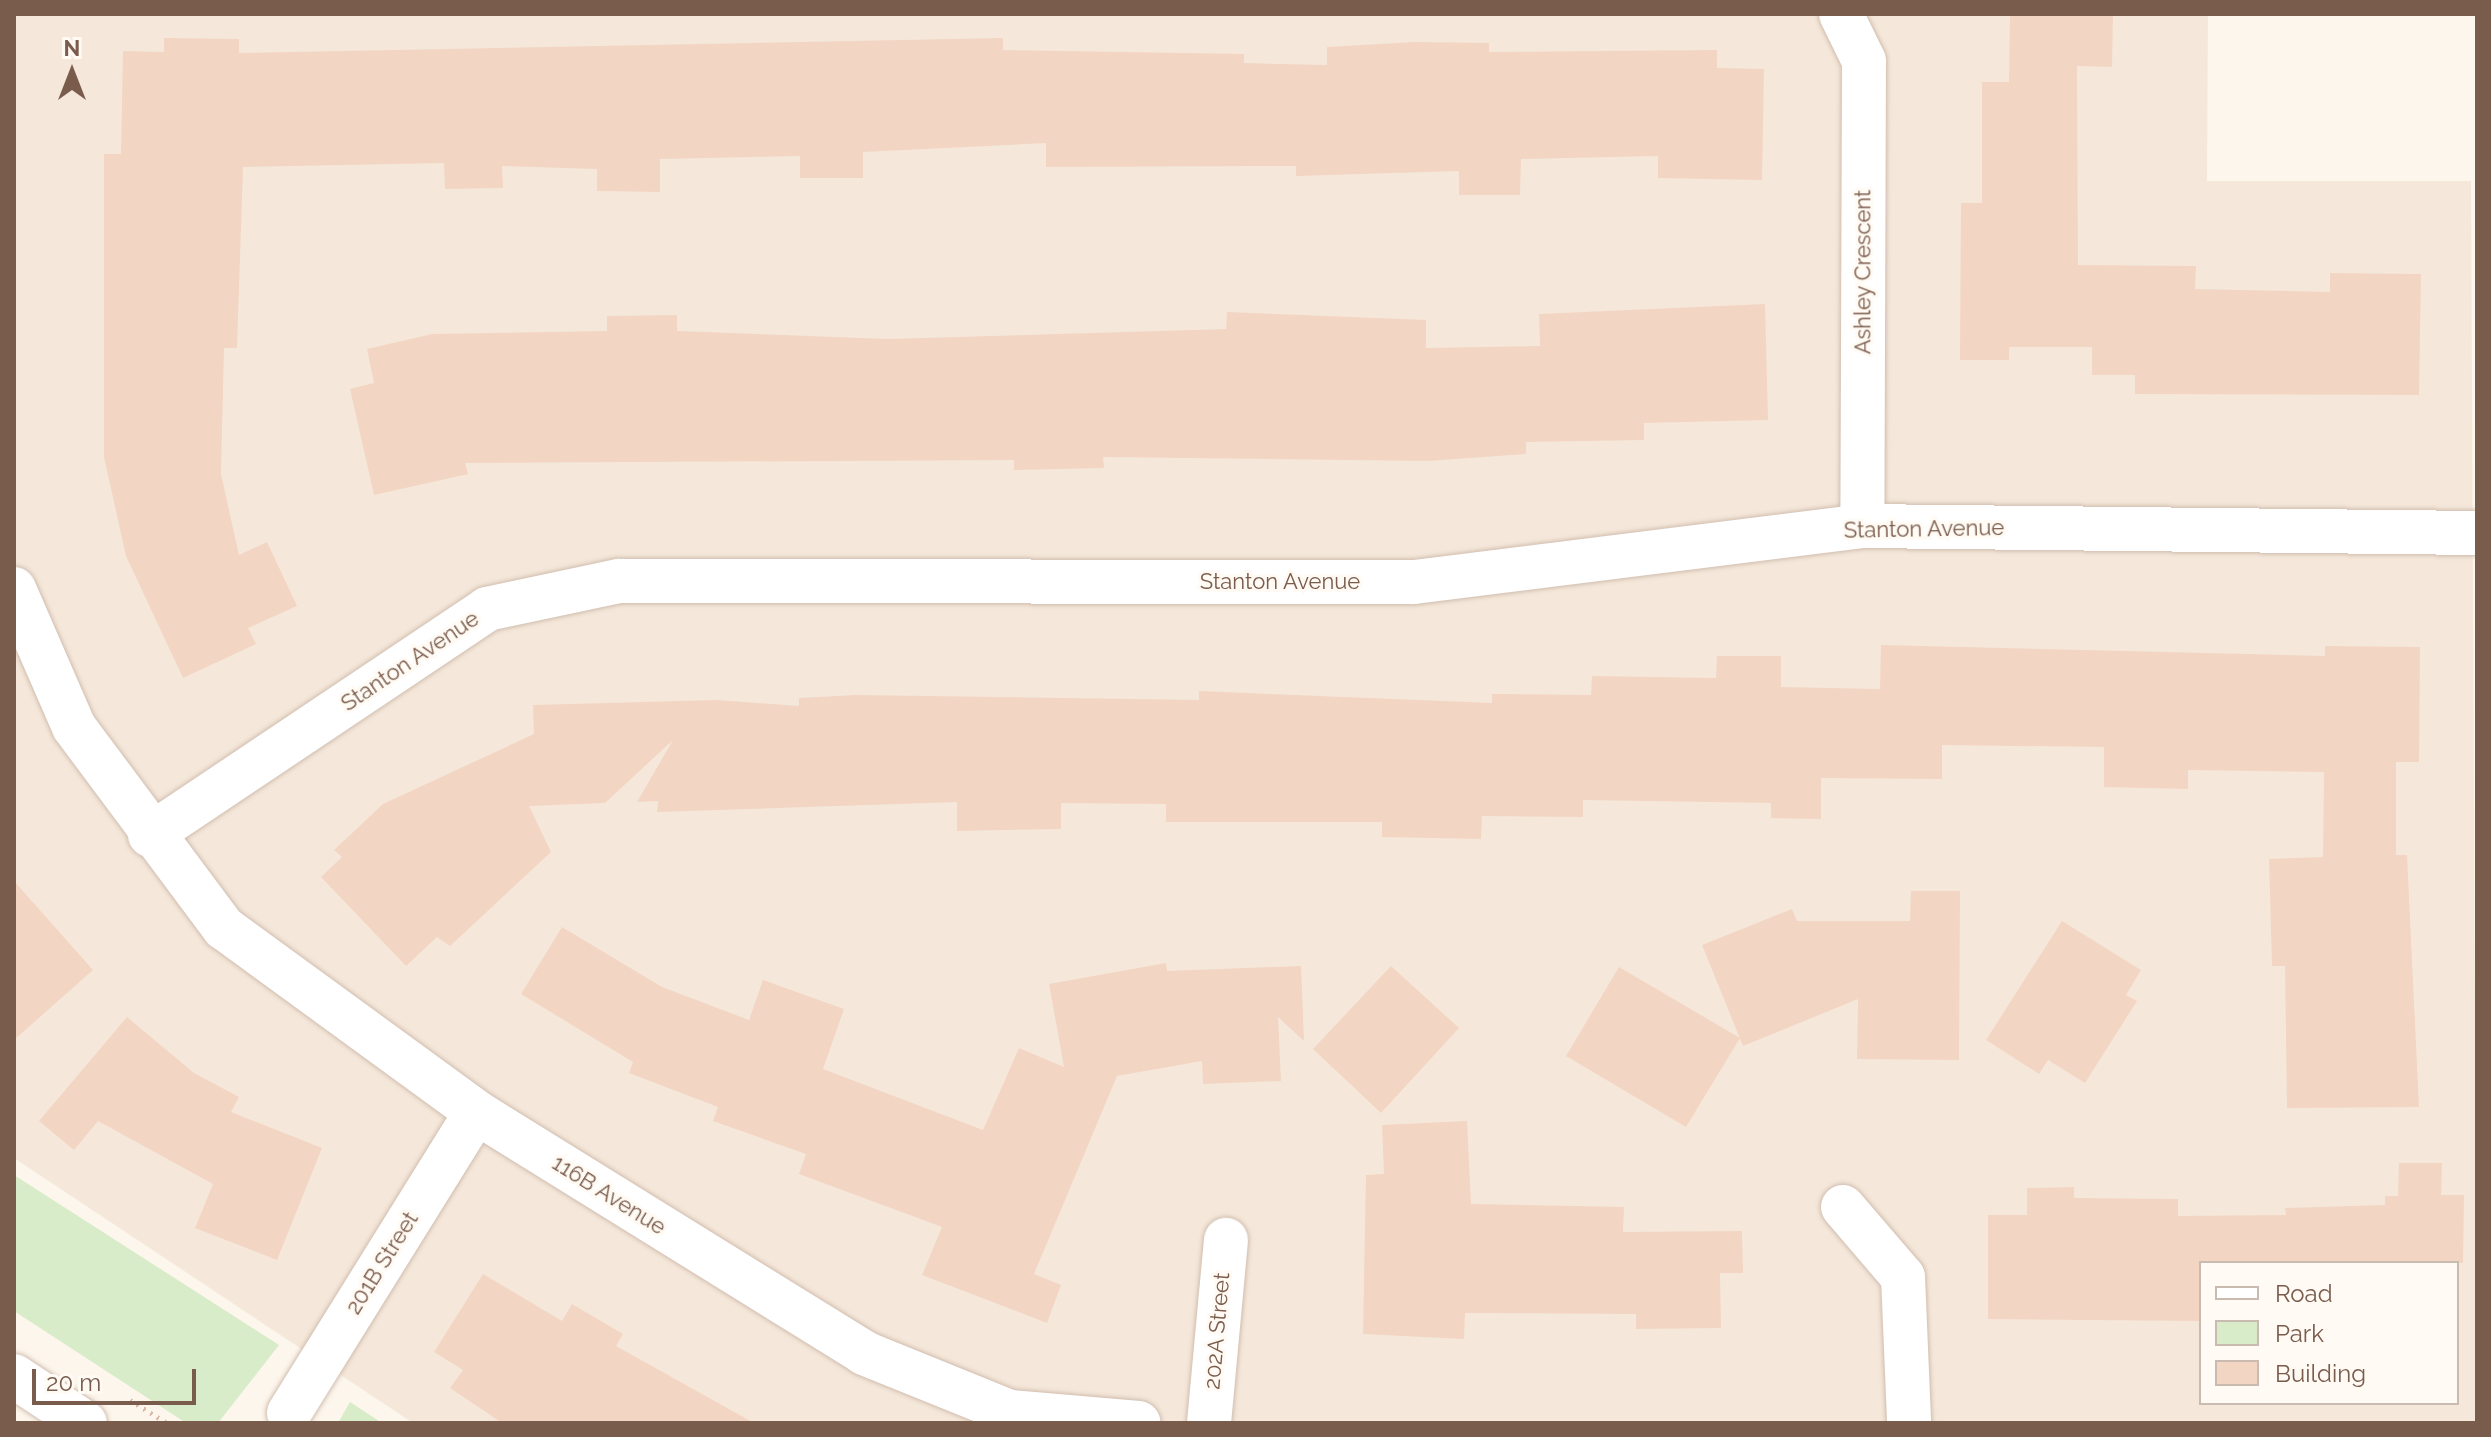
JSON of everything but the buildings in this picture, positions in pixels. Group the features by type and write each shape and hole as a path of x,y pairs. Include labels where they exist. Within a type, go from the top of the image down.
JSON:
{"street":[{"name":"Ashley Crescent","path":"1847,17 1864,61 1862,526"},
{"name":"Stanton Avenue","path":"150,835 487,609 619,581 1414,582 1862,526 2477,533"},
{"path":"14,589 74,727 150,835"},
{"name":"116B Avenue","path":"150,835 224,928 476,1112 864,1353 1010,1412 1139,1423"},
{"name":"201B Street","path":"289,1413 476,1112"},
{"path":"1843,1207 1903,1277 1909,1423"},
{"name":"202A Street","path":"1209,1423 1226,1240"},
{"path":"14,1376 85,1423"}],"shaded area":[{"path":"14,14 2208,14 2207,181 2471,181 2477,1423 413,1423 14,1158"}],"green space":[{"path":"14,1175 279,1345 218,1423 186,1423 14,1311"},
{"path":"350,1402 382,1423 338,1423"}]}
